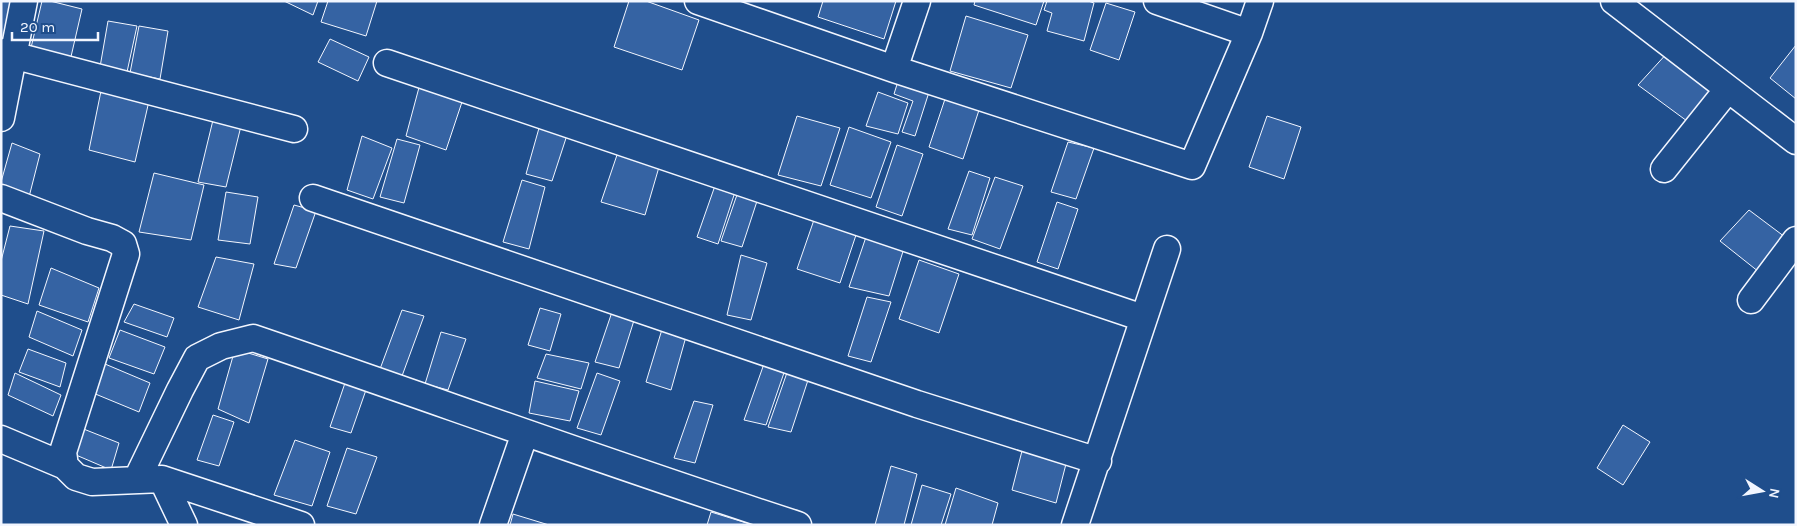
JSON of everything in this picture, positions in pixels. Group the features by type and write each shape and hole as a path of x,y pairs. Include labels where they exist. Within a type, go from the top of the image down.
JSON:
{"street":[{"path":"1,118 7,54 24,1"},
{"path":"698,1 894,69 1192,166 1249,33 1260,1"},
{"path":"894,69 917,1"},
{"path":"1157,1 1249,33"},
{"path":"1614,1 1796,141"},
{"path":"7,54 294,129"},
{"path":"386,63 1143,318"},
{"path":"1664,169 1728,89"},
{"path":"1,198 87,231 112,238 123,244 126,254 63,452 66,466"},
{"path":"313,198 907,400 1098,461"},
{"path":"1751,300 1796,240"},
{"path":"1075,525 1098,461 1167,249"},
{"path":"150,479 180,390 197,358 221,346 253,338 439,401 525,433 798,525"},
{"path":"493,525 525,433"},
{"path":"1,439 66,466 76,476 92,482 150,479 302,525"},
{"path":"150,479 184,525"}],"building":[{"path":"1,1 18,1 1,45"},
{"path":"42,1 50,1 82,9 70,61 30,52"},
{"path":"284,1 318,1 313,15"},
{"path":"328,1 377,1 366,36 321,22"},
{"path":"629,1 646,1 699,20 682,70 614,47"},
{"path":"823,1 896,1 884,39 818,17"},
{"path":"975,1 1044,1 1036,25 974,5"},
{"path":"1047,1 1088,1 1094,3 1084,41 1047,31 1052,13 1044,10"},
{"path":"1106,3 1135,12 1119,60 1090,50"},
{"path":"966,16 1028,35 1011,88 950,71"},
{"path":"108,21 137,26 127,72 100,67"},
{"path":"139,26 168,31 160,79 130,73"},
{"path":"330,39 369,57 358,81 318,62"},
{"path":"1796,45 1796,99 1770,78"},
{"path":"1669,51 1716,88 1687,121 1638,85"},
{"path":"899,78 930,89 915,136 902,132 913,101 894,94"},
{"path":"421,80 465,93 446,150 406,136"},
{"path":"101,91 149,101 135,162 89,150"},
{"path":"878,92 908,103 898,134 866,126"},
{"path":"947,93 981,104 963,159 929,147"},
{"path":"797,116 840,128 821,186 778,175"},
{"path":"1267,116 1301,127 1284,179 1249,167"},
{"path":"213,120 241,126 226,187 198,182"},
{"path":"541,121 569,129 552,181 526,174"},
{"path":"849,127 891,142 871,198 830,185"},
{"path":"362,136 392,148 373,199 347,190"},
{"path":"397,139 420,145 404,203 380,197"},
{"path":"1068,142 1094,148 1076,199 1051,192"},
{"path":"12,143 40,154 29,197 1,191 1,182"},
{"path":"897,145 923,154 902,216 876,207"},
{"path":"618,152 659,167 645,215 601,202"},
{"path":"969,171 990,178 972,235 948,229"},
{"path":"154,173 204,185 191,240 139,232"},
{"path":"995,177 1023,186 1000,249 972,239"},
{"path":"522,180 545,187 529,249 503,242"},
{"path":"717,180 737,186 718,244 697,237"},
{"path":"740,186 760,192 742,247 721,241"},
{"path":"226,192 258,197 250,244 218,240"},
{"path":"1057,202 1078,209 1058,269 1037,262"},
{"path":"294,205 316,211 296,268 274,264"},
{"path":"1749,210 1789,240 1759,272 1720,241"},
{"path":"816,214 858,229 840,283 797,269"},
{"path":"10,226 44,231 28,304 1,295 1,261"},
{"path":"867,234 905,245 889,296 849,287"},
{"path":"741,255 767,263 751,320 727,315"},
{"path":"216,257 254,264 239,320 198,307"},
{"path":"919,260 959,274 939,333 899,319"},
{"path":"51,268 99,288 88,322 39,305"},
{"path":"867,297 891,302 871,362 848,356"},
{"path":"134,304 174,318 167,337 124,322"},
{"path":"540,308 561,314 550,351 528,345"},
{"path":"613,309 636,314 619,368 595,362"},
{"path":"402,310 424,316 402,376 380,369"},
{"path":"37,311 82,330 73,356 29,337"},
{"path":"663,326 687,333 671,390 646,382"},
{"path":"120,330 165,347 154,374 109,358"},
{"path":"441,332 466,339 448,390 425,384"},
{"path":"28,349 66,363 60,387 19,372"},
{"path":"235,349 268,359 249,423 218,409"},
{"path":"546,354 589,363 581,389 537,378"},
{"path":"765,361 786,367 766,425 744,420"},
{"path":"105,364 150,383 139,412 93,393"},
{"path":"790,364 811,371 791,432 768,427"},
{"path":"15,373 61,395 53,416 8,395"},
{"path":"597,373 620,381 601,435 577,428"},
{"path":"346,380 367,387 351,433 330,427"},
{"path":"535,381 579,391 570,421 529,413"},
{"path":"694,401 713,405 695,463 674,458"},
{"path":"213,415 234,422 219,466 197,460"},
{"path":"1623,425 1650,442 1623,485 1597,468"},
{"path":"76,426 119,443 111,470 69,452"},
{"path":"295,440 330,452 312,506 274,495"},
{"path":"1023,447 1067,460 1056,503 1012,490"},
{"path":"347,448 377,457 356,514 327,506"},
{"path":"891,466 917,474 904,525 875,525"},
{"path":"922,485 951,494 941,525 911,525"},
{"path":"956,488 998,503 992,525 945,525"},
{"path":"711,512 753,525 707,525"},
{"path":"513,514 549,525 510,525"}]}
